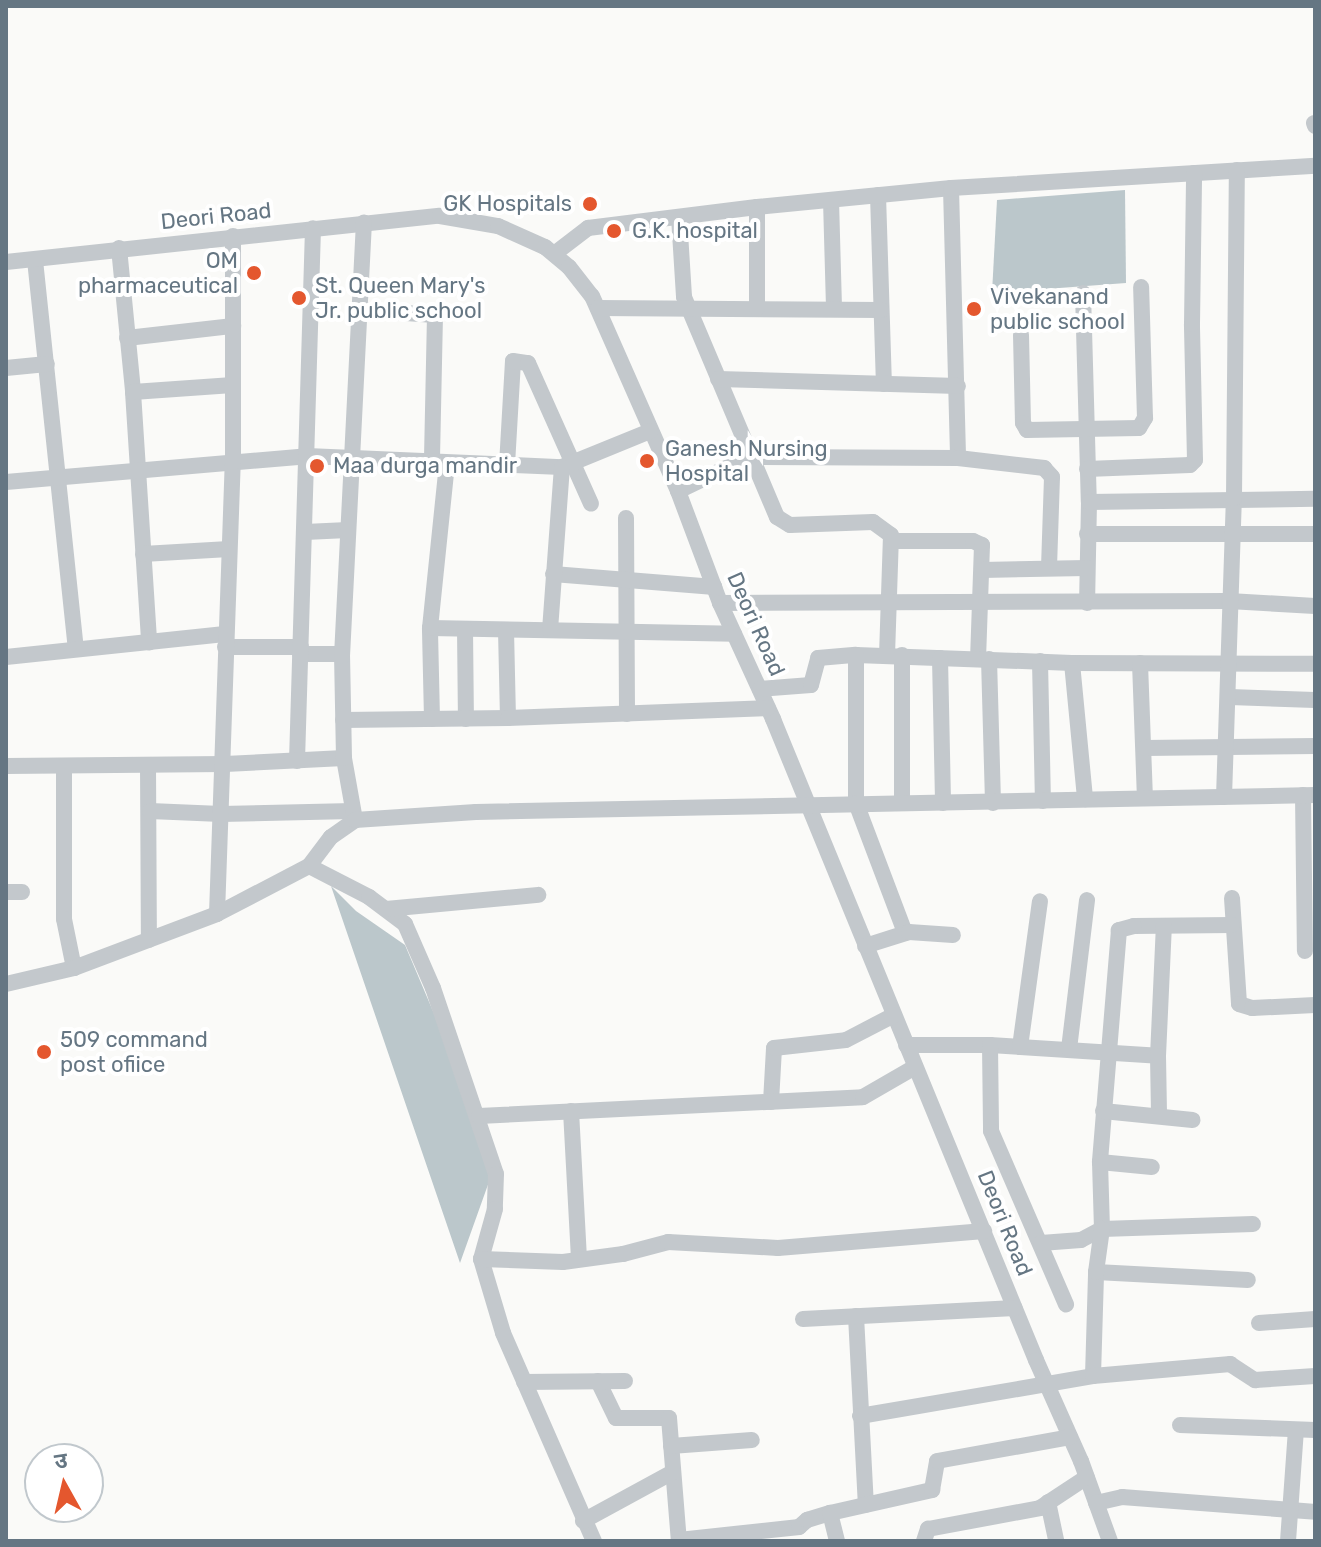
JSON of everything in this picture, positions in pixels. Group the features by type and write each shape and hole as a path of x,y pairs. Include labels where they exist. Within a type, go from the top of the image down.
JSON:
{"street":[{"path":"554,254 588,228 757,207 951,188 1315,166"},
{"path":"1224,797 1230,697 1237,170"},
{"path":"1087,469 1190,465 1195,460 1192,324 1194,173"},
{"path":"951,188 958,458"},
{"path":"878,195 884,384"},
{"path":"831,200 834,309"},
{"path":"757,207 757,308"},
{"name":"Deori Road","path":"6,262 440,216 498,226 554,254 592,296 678,491 717,595 809,805 1087,1477 1110,1541"},
{"path":"679,217 688,308 749,457 780,521 790,525 873,522 887,529 892,541 890,601 902,803"},
{"path":"354,816 344,758 342,654 364,223"},
{"path":"297,761 313,228"},
{"path":"217,914 225,764 225,640 233,462 233,236"},
{"path":"119,248 133,392 149,642"},
{"path":"35,260 61,477 76,649"},
{"path":"1021,335 1024,427 1031,431 1139,428 1143,424 1141,287"},
{"path":"1083,293 1089,502 1087,603"},
{"path":"598,308 881,310"},
{"path":"361,310 435,315 439,463 430,628 432,719"},
{"path":"127,338 233,326"},
{"path":"507,465 513,361 528,363 568,466 591,504"},
{"path":"6,368 47,364"},
{"path":"718,379 958,386"},
{"path":"133,392 233,385"},
{"path":"6,482 307,456 568,466 650,431"},
{"path":"678,491 749,457 958,458 1044,468 1050,472 1049,568"},
{"path":"550,630 553,574 568,466"},
{"path":"1089,502 1315,499"},
{"path":"626,518 627,714"},
{"path":"305,532 348,530"},
{"path":"1087,534 1315,534"},
{"path":"892,541 978,542 983,552 981,602 993,803"},
{"path":"143,554 229,549"},
{"path":"982,570 1087,568"},
{"path":"553,574 626,580 717,595 890,601 1229,601 1315,606"},
{"path":"430,628 734,634"},
{"path":"465,629 466,719"},
{"path":"506,630 508,718"},
{"path":"6,657 149,642 225,640 342,654"},
{"path":"760,689 811,685 818,658 856,655 895,654 1072,663 1315,664"},
{"path":"856,655 856,803 905,933"},
{"path":"940,658 943,803"},
{"path":"1040,661 1043,801"},
{"path":"1072,663 1085,799"},
{"path":"1140,663 1145,797"},
{"path":"1230,697 1315,700"},
{"path":"343,720 508,718 768,708"},
{"path":"1145,748 1315,746"},
{"path":"6,766 225,764 344,758"},
{"path":"148,765 149,940"},
{"path":"64,766 64,919 74,968"},
{"path":"150,811 354,816 1309,795 1305,951"},
{"path":"6,984 74,968 217,914 309,866 331,837 354,816"},
{"path":"309,866 369,897 405,924 433,988 479,1116 498,1190 481,1259 503,1333 594,1541"},
{"path":"386,909 538,895"},
{"path":"1232,898 1239,1004 1252,1008 1315,1005"},
{"path":"1069,1049 1087,900"},
{"path":"1020,1047 1040,901"},
{"path":"1093,1376 1096,1272 1102,1229 1100,1162 1119,930 1125,926 1232,925"},
{"path":"1159,1116 1158,1056 1164,926"},
{"path":"865,946 922,930 953,935"},
{"path":"771,1102 774,1048 846,1040 894,1015"},
{"path":"906,1045 990,1045 1158,1056"},
{"path":"990,1045 991,1131 1066,1304"},
{"path":"479,1116 863,1097 915,1067"},
{"path":"571,1111 579,1259"},
{"path":"1103,1111 1193,1120"},
{"path":"1100,1162 1152,1167"},
{"path":"1041,1243 1081,1240 1102,1229 1253,1224"},
{"path":"481,1259 579,1259 623,1254 668,1242 778,1248 984,1231"},
{"path":"1096,1272 1248,1280"},
{"path":"803,1319 1015,1308"},
{"path":"856,1316 866,1505"},
{"path":"1259,1323 1315,1319"},
{"path":"860,1416 1093,1376 1230,1364 1255,1380 1315,1376"},
{"path":"598,1381 616,1418 668,1416 679,1541 744,1537 799,1527 807,1520 830,1513 932,1490 937,1461 1070,1437"},
{"path":"524,1382 625,1381"},
{"path":"1180,1425 1315,1430"},
{"path":"1288,1541 1296,1430"},
{"path":"671,1446 752,1440"},
{"path":"583,1521 673,1472"},
{"path":"924,1541 928,1529 1040,1508 1087,1477"},
{"path":"1096,1503 1122,1497 1315,1512"},
{"path":"1048,1502 1056,1541"},
{"path":"830,1513 837,1541"}],"shaded area":[{"path":"1125,190 1126,283 992,293 997,200"},
{"path":"331,886 356,911 405,945 438,1023 490,1179 460,1263"}],"place":[{"name":"GK Hospitals","path":"590,204"},
{"name":"G.K. hospital","path":"614,231"},
{"name":"OM pharmaceutical","path":"254,273"},
{"name":"St. Queen Mary's Jr. public school","path":"299,298"},
{"name":"Vivekanand public school","path":"974,309"},
{"name":"Ganesh Nursing Hospital","path":"647,461"},
{"name":"Maa durga mandir","path":"317,466"},
{"name":"509 command post ofiice","path":"44,1052"}]}
